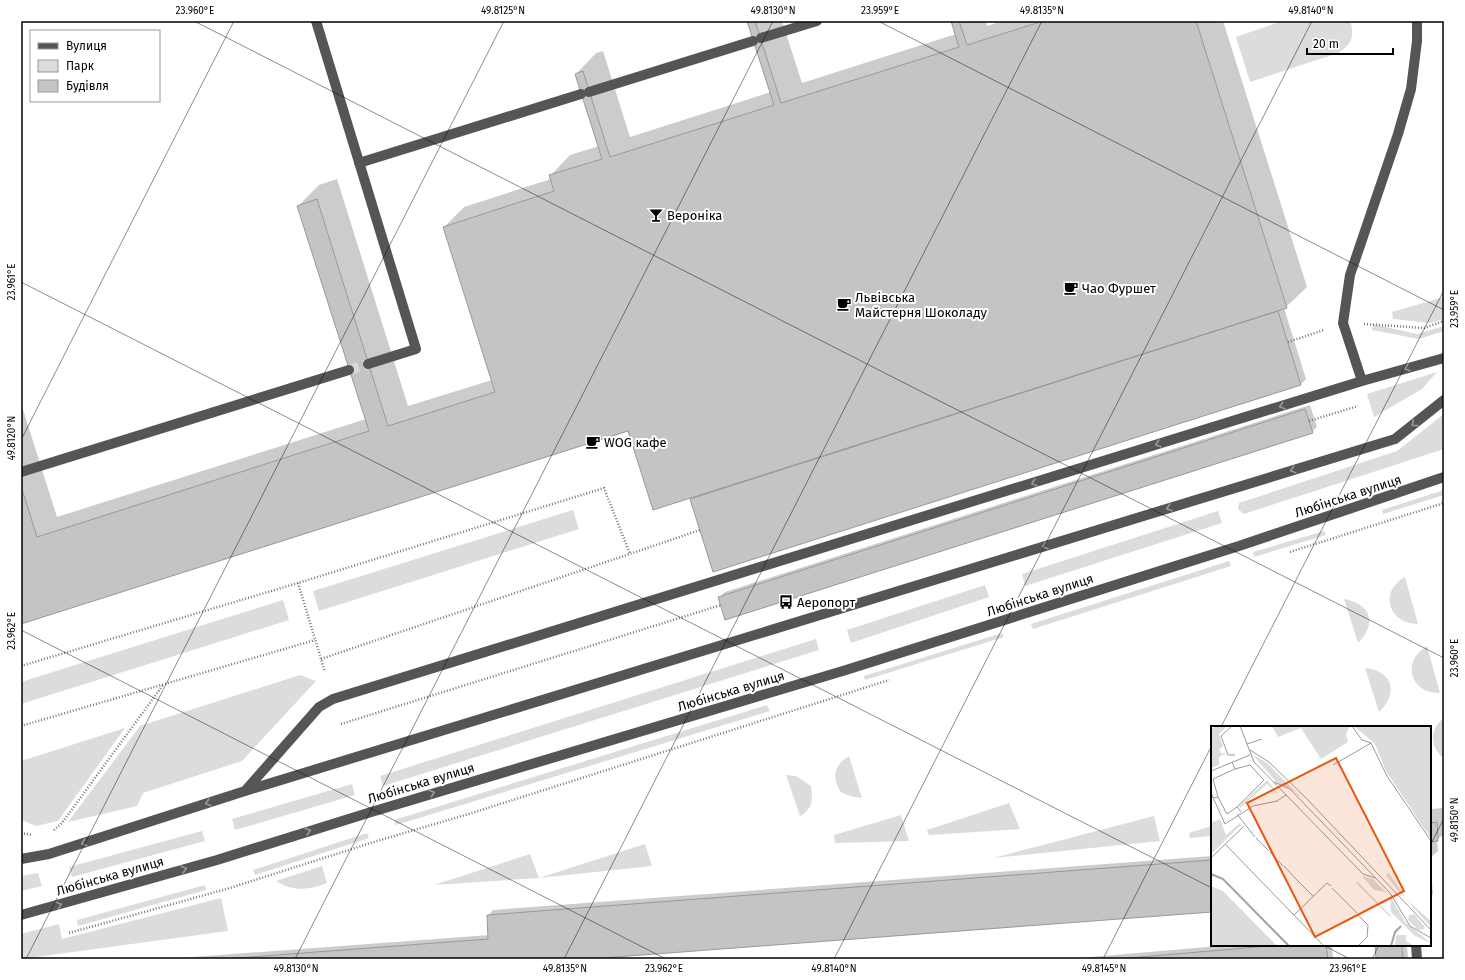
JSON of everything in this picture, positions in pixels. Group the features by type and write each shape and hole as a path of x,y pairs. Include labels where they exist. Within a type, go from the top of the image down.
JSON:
{"street":[{"path":"316,21 416,349 368,364"},
{"path":"359,163 817,21"},
{"path":"1362,381 1343,323 1350,275 1398,134 1411,89 1417,41 1417,21"},
{"path":"245,791 319,707 333,699 1362,381 1444,358"},
{"path":"21,472 349,370"},
{"path":"21,859 49,854 245,791 1396,439 1444,400"},
{"name":"Любінська вулиця","path":"21,915 217,860 376,810 846,670 1232,548 1444,477"},
{"path":"1416,946 1417,959"}],"path":[{"path":"1288,342 1343,323 1424,328 1444,321"},
{"path":"1309,421 1358,406"},
{"path":"21,666 298,583 604,488 630,554"},
{"path":"321,659 700,530"},
{"path":"298,583 325,672"},
{"path":"341,724 721,605"},
{"path":"21,726 315,640"},
{"path":"51,832 62,823 163,685"},
{"path":"69,933 230,888 377,841 472,813 797,709"}],"green space":[{"path":"1282,21 1350,21 1352,36 1346,47 1338,53 1250,82 1236,37"},
{"path":"1444,297 1444,319 1430,323 1393,319 1392,312"},
{"path":"1373,324 1417,334 1444,326 1444,331 1419,339 1372,330"},
{"path":"1437,372 1422,389 1374,417 1367,394"},
{"path":"1444,414 1444,449 1244,514 1238,509 1239,503 1397,451"},
{"path":"1444,490 1444,495 1383,514 1382,510"},
{"path":"573,510 579,529 319,611 313,591"},
{"path":"1218,511 1222,523 1025,586 1022,574"},
{"path":"1324,531 1326,535 1254,557 1253,552"},
{"path":"1229,561 1231,566 1033,629 1031,624"},
{"path":"1405,577 1418,624 1408,623 1400,619 1390,606 1392,591 1397,583"},
{"path":"985,585 989,597 851,643 847,630"},
{"path":"1344,599 1361,605 1369,616 1368,629 1358,643"},
{"path":"283,600 289,620 21,704 21,682"},
{"path":"1002,633 1004,637 865,680 864,676"},
{"path":"816,639 819,650 383,786 380,776"},
{"path":"1427,646 1440,693 1430,692 1422,688 1416,683 1412,676 1414,660 1419,652"},
{"path":"1365,668 1375,670 1382,674 1387,678 1390,684 1391,691 1389,698 1379,712"},
{"path":"300,675 316,681 242,761 143,793 137,806 68,822 140,726"},
{"path":"767,705 770,711 396,825 394,820"},
{"path":"1444,718 1444,758 1436,749 1433,738 1436,727"},
{"path":"125,728 58,821 36,826 21,820 21,761"},
{"path":"849,756 862,798 842,793 836,782 836,770 842,761"},
{"path":"786,775 796,776 811,786 812,800 810,807 800,816"},
{"path":"352,784 355,795 235,830 232,819"},
{"path":"1009,803 1020,829 929,835 927,830"},
{"path":"901,815 909,841 835,843 834,835"},
{"path":"1154,816 1160,841 993,858"},
{"path":"1211,826 1211,836 1190,838 1189,833"},
{"path":"202,831 205,841 72,877 69,867"},
{"path":"367,833 369,838 255,875 253,870"},
{"path":"645,844 652,866 539,878"},
{"path":"530,854 539,878 434,885"},
{"path":"322,866 327,883 301,889 282,885 276,881"},
{"path":"38,873 42,886 21,891 21,876"},
{"path":"205,885 206,890 78,926 77,920"},
{"path":"221,898 228,931 21,959 21,934 59,924 62,939"}],"building":[{"path":"747,21 755,21 781,103 959,47 951,21 959,21 967,45 1043,21 1196,21 1287,308 653,510 628,431 21,624 21,486 37,537 369,431 297,206 317,199 388,426 495,392 443,227 554,191 549,175 602,159 575,74 583,71 610,157 774,105"},
{"path":"1278,311 1301,385 713,572 690,499"},
{"path":"1305,409 1313,433 725,620 718,597"},
{"path":"1437,822 1438,841 1431,842 1431,823"},
{"path":"1211,860 1211,912 589,959 224,959 488,939 487,915"},
{"path":"1268,946 1326,946 1328,959 1117,959"},
{"path":"1375,946 1402,946 1403,959 1376,959"}],"tunnel":[{"path":"349,370 368,364"}],"place":[{"name":"Вероніка","path":"656,215"},
{"name":"Чао Фуршет","path":"1071,288"},
{"name":"Львівська Майстерня Шоколаду","path":"844,304"},
{"name":"WOG кафе","path":"593,442"},
{"name":"Аеропорт","path":"786,602"}]}
